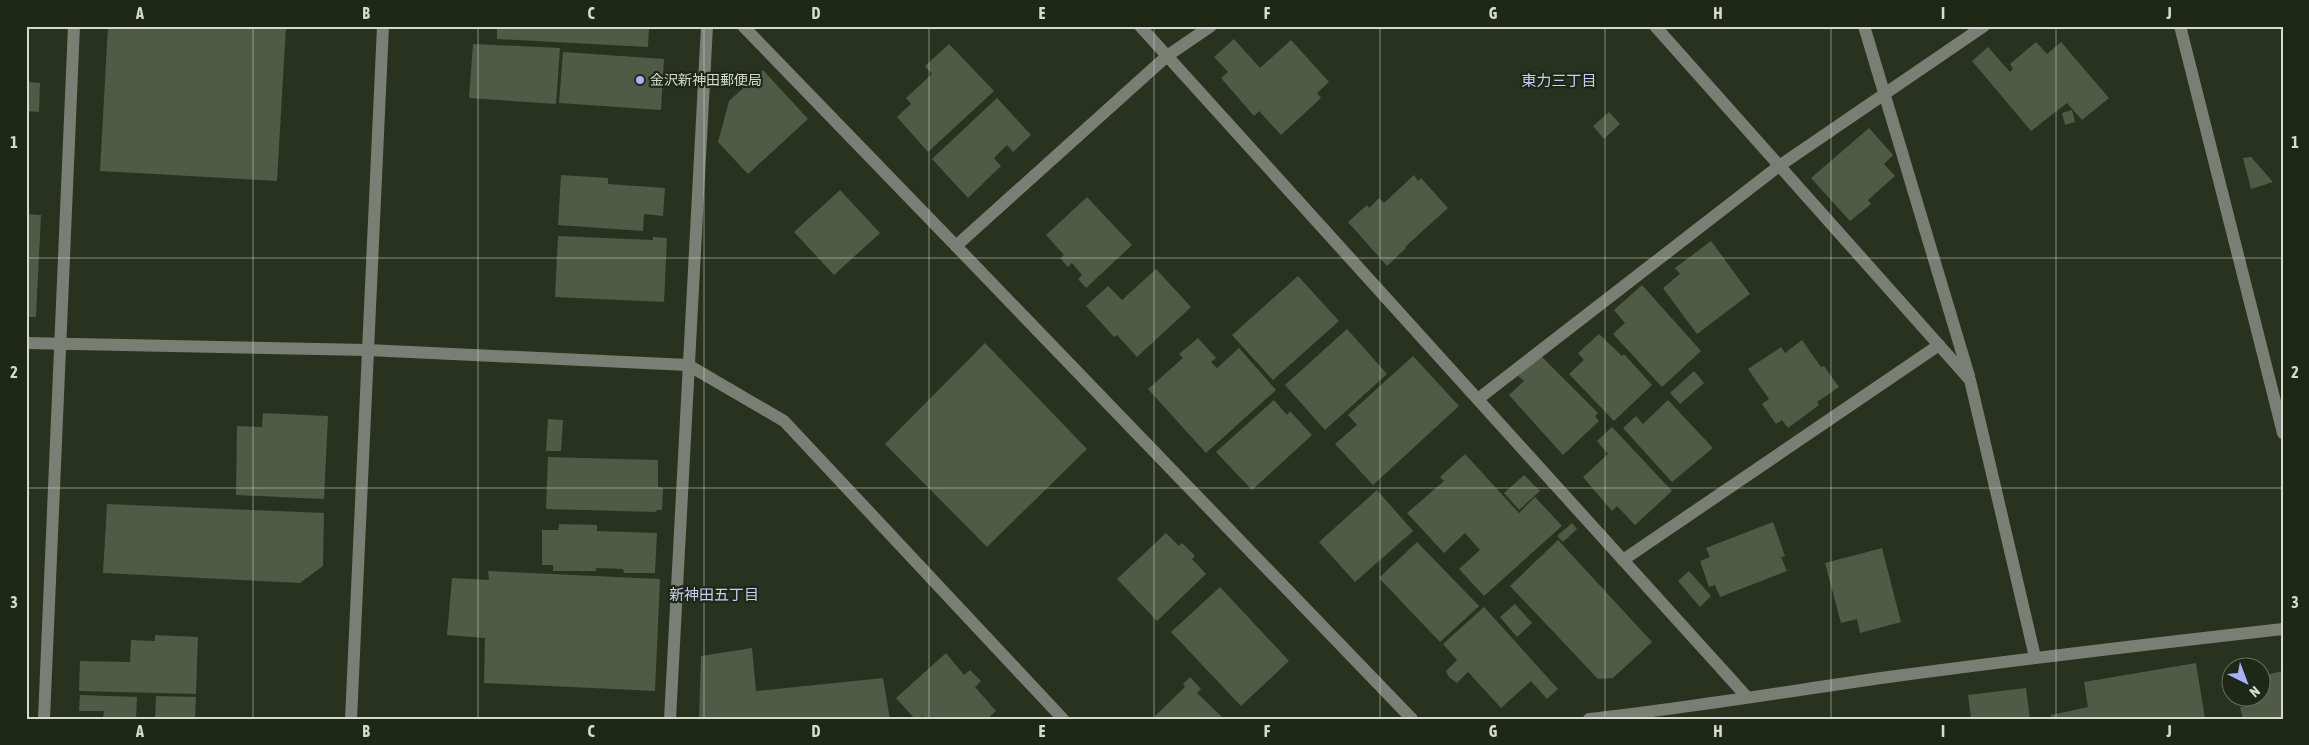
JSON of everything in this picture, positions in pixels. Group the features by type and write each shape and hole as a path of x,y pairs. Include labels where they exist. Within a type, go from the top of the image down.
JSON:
{"street":[{"path":"44,719 74,26"},
{"path":"352,719 383,26"},
{"path":"670,719 707,26"},
{"path":"743,26 1412,719"},
{"path":"1140,26 1747,697"},
{"path":"956,246 1167,56 1211,26"},
{"path":"1655,26 1970,380"},
{"path":"1864,26 1970,380 2035,657"},
{"path":"1478,399 1779,166 1984,26"},
{"path":"2180,26 2283,433"},
{"path":"26,344 368,350 688,365 784,421 1063,719"},
{"path":"1623,560 1939,345"},
{"path":"1589,719 1678,709 1747,697 2035,657 2283,629"}],"building":[{"path":"108,26 187,26 230,29 230,26 286,26 277,181 100,171"},
{"path":"497,26 649,26 648,47 497,39"},
{"path":"1234,39 1260,68 1291,40 1329,82 1317,93 1321,98 1281,135 1259,111 1254,116 1221,78 1228,72 1214,57"},
{"path":"2036,42 2047,54 2061,42 2109,98 2082,120 2067,103 2031,131 1972,61 1988,47 2010,72 2013,69 2010,64"},
{"path":"473,44 560,48 556,104 469,98"},
{"path":"949,44 994,91 928,152 897,117 911,104 906,98 932,74 925,66"},
{"path":"563,52 664,59 661,110 559,103"},
{"path":"763,70 808,119 748,174 718,142 729,101"},
{"path":"26,82 40,83 39,112 26,111"},
{"path":"997,98 1031,135 1013,152 1007,145 994,158 1001,166 968,198 932,159"},
{"path":"2072,110 2075,122 2065,125 2062,113"},
{"path":"1609,112 1620,124 1604,139 1593,126"},
{"path":"1869,128 1893,155 1884,164 1895,176 1868,200 1871,204 1850,221 1811,178"},
{"path":"2251,157 2273,182 2251,189 2243,158"},
{"path":"561,175 608,178 608,184 665,188 663,216 644,214 643,231 558,225"},
{"path":"1414,175 1418,181 1421,178 1448,208 1387,266 1348,222 1367,205 1369,208 1379,198 1384,203"},
{"path":"840,190 880,233 834,275 794,232"},
{"path":"1087,197 1132,245 1086,288 1078,279 1082,275 1072,263 1068,267 1060,258 1064,255 1046,235"},
{"path":"26,214 41,215 36,317 26,317"},
{"path":"558,236 653,240 653,237 667,238 664,302 555,297"},
{"path":"1711,241 1750,294 1697,334 1663,288 1680,274 1675,268"},
{"path":"1156,269 1191,307 1137,357 1117,335 1114,337 1086,306 1108,286 1122,300"},
{"path":"1298,276 1339,321 1273,380 1232,335"},
{"path":"1642,285 1701,351 1662,387 1613,334 1625,323 1614,310"},
{"path":"1347,329 1387,374 1325,430 1285,385"},
{"path":"1599,334 1622,356 1624,354 1652,385 1614,421 1569,374 1584,360 1578,353"},
{"path":"1198,338 1216,358 1211,362 1217,368 1239,348 1276,390 1206,453 1148,389 1183,358 1179,354"},
{"path":"1802,340 1821,367 1824,366 1839,387 1817,402 1819,405 1788,428 1782,420 1776,424 1762,404 1769,399 1748,369 1781,347 1785,353"},
{"path":"985,343 1087,449 987,547 885,444"},
{"path":"1540,355 1598,413 1595,416 1599,421 1563,455 1509,395 1524,381 1518,376"},
{"path":"1413,356 1459,406 1373,485 1335,444 1357,425 1348,415"},
{"path":"1694,371 1704,383 1680,404 1670,393"},
{"path":"1274,400 1287,415 1290,411 1312,435 1252,490 1216,452"},
{"path":"1668,400 1713,448 1672,482 1623,428 1636,416 1643,424"},
{"path":"263,413 328,416 324,499 236,495 237,426 262,427"},
{"path":"548,419 563,420 561,451 546,451"},
{"path":"1612,427 1672,491 1635,525 1617,506 1612,511 1583,477 1608,454 1597,441"},
{"path":"1465,454 1519,513 1535,497 1562,526 1484,596 1459,569 1480,550 1465,533 1444,553 1407,513 1444,481 1440,477"},
{"path":"548,457 658,460 658,487 663,488 662,510 657,510 656,512 546,509"},
{"path":"1524,475 1540,491 1519,510 1504,493"},
{"path":"1377,490 1413,531 1355,582 1319,542"},
{"path":"107,504 324,513 323,566 300,583 103,573"},
{"path":"1773,522 1785,556 1781,557 1787,571 1720,597 1715,585 1709,587 1700,561 1710,557 1706,548"},
{"path":"1572,523 1577,529 1563,542 1557,536"},
{"path":"559,524 597,525 597,531 657,533 655,573 624,573 623,569 596,568 596,571 553,571 553,565 542,565 542,530 558,530"},
{"path":"1166,533 1179,546 1182,543 1195,556 1192,559 1206,574 1157,621 1117,579"},
{"path":"1558,540 1652,642 1613,678 1598,679 1510,586"},
{"path":"1417,542 1479,606 1440,642 1379,578"},
{"path":"1882,548 1901,622 1860,633 1857,619 1841,623 1825,563"},
{"path":"488,571 660,579 655,691 484,683 485,638 447,635 452,578 489,580"},
{"path":"1689,571 1711,596 1700,607 1678,581"},
{"path":"1220,587 1289,661 1241,706 1171,632"},
{"path":"1515,604 1532,623 1517,637 1500,617"},
{"path":"1484,607 1558,689 1547,699 1531,681 1501,708 1468,672 1457,683 1449,677 1446,671 1457,660 1443,644"},
{"path":"155,635 198,637 196,694 79,691 80,661 130,662 131,640 155,641"},
{"path":"752,648 756,691 883,678 890,719 699,719 701,656"},
{"path":"946,653 964,675 970,670 981,681 975,687 996,711 987,719 926,719 923,716 915,719 896,698"},
{"path":"2196,663 2205,719 2051,719 2051,715 2088,707 2084,682"},
{"path":"2283,671 2283,719 2243,719 2240,708 2272,708 2272,674"},
{"path":"1190,677 1201,689 1197,693 1224,719 1152,719 1185,687 1183,684"},
{"path":"2026,688 2030,719 1971,719 1968,695"},
{"path":"80,695 137,697 136,719 103,719 104,711 79,711"},
{"path":"156,696 196,697 195,719 155,719"}],"place":[{"name":"金沢新神田郵便局","path":"640,80"}],"district":[{"name":"東力三丁目","path":"1559,80"},
{"name":"新神田五丁目","path":"714,594"}]}
